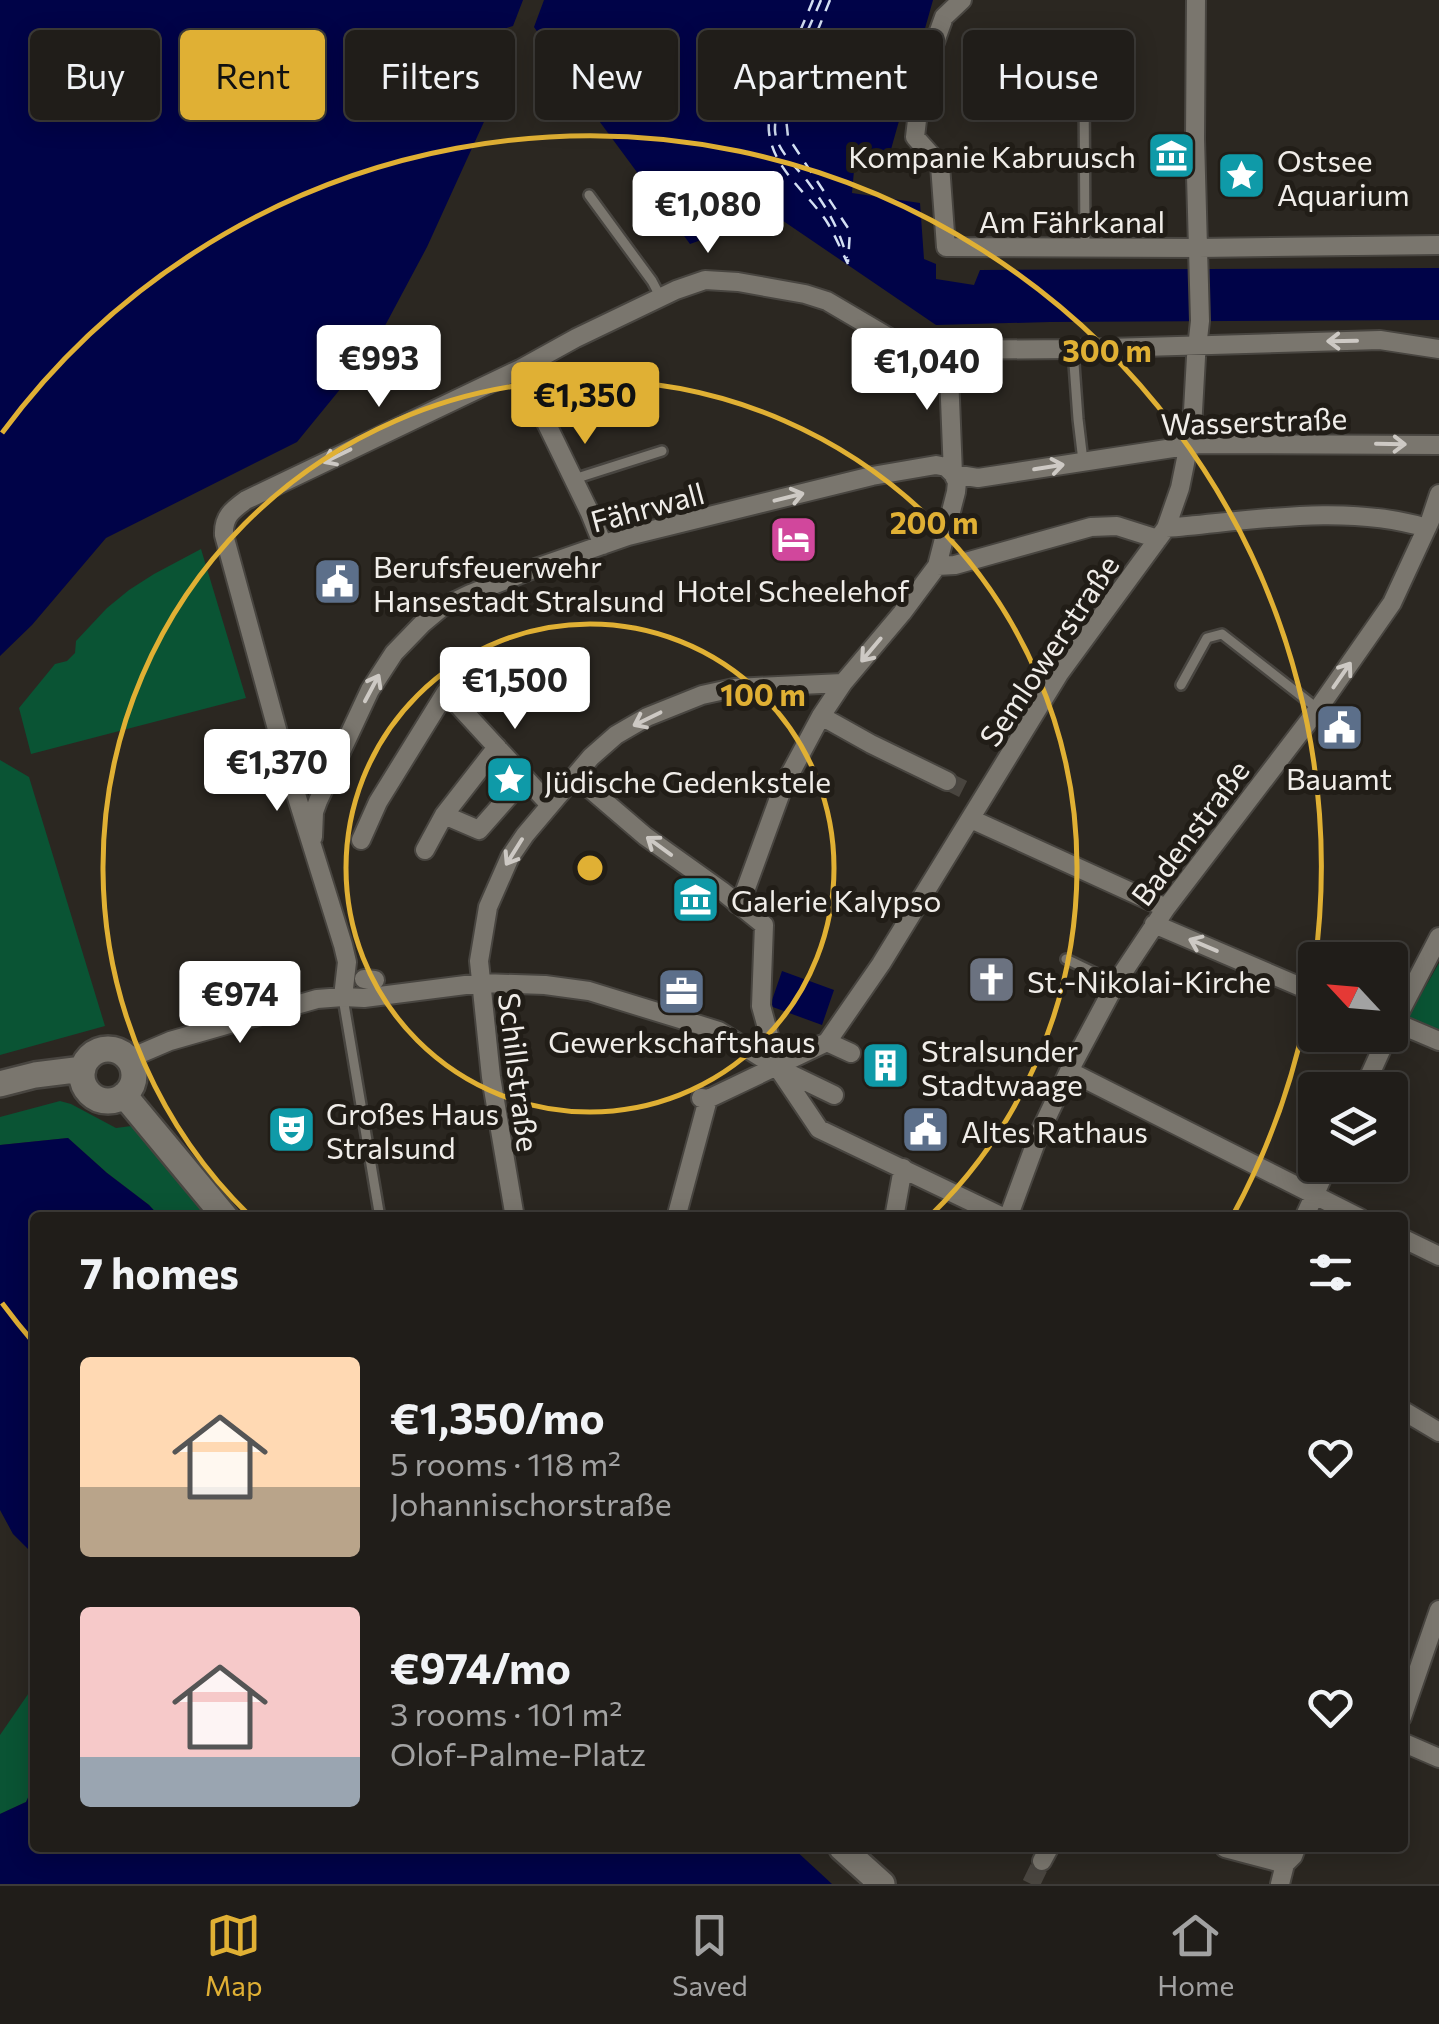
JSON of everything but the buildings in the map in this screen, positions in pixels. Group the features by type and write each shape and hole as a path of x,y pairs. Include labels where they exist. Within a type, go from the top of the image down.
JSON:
{"street":[{"name":"Am Fährkanal","path":"962,0 944,17 922,78 915,136 940,165 946,248 1439,244"},
{"name":"Semlowerstraße","path":"828,1042 971,818 976,796 1162,534 1180,488 1192,429 1200,322 1196,0"},
{"path":"603,545 520,369 576,338 705,280 757,284 805,294 826,301 900,344 922,350 1073,350 1380,340 1439,349"},
{"path":"741,908 791,770 820,716 937,566 955,502 948,350"},
{"name":"Fährwall","path":"343,996 347,962 286,762 224,526 230,512 246,500 520,369"},
{"name":"Wasserstraße","path":"953,474 978,478 1189,445 1439,445"},
{"name":"Fährwall","path":"313,852 314,812 381,672 422,623 441,608 628,536 715,510 936,465 953,474"},
{"name":"Badenstraße","path":"1008,1212 1032,1148 1116,983 1154,924 1318,709 1392,603 1432,524 1439,494"},
{"path":"937,566 955,565 1091,527 1117,526 1162,534 1346,515 1432,524"},
{"name":"Schillstraße","path":"514,1212 491,1077 479,961 488,907 513,852 590,757 616,735 647,717 702,695 734,688 844,683"},
{"path":"361,840 378,802 446,692 550,805"},
{"path":"820,716 947,781"},
{"path":"425,850 444,815 497,747"},
{"path":"286,762 304,778 318,780 330,775"},
{"path":"574,776 645,836 764,925 762,1006 778,1068 819,1129 994,1212"},
{"path":"444,815 480,830 526,778"},
{"path":"971,818 1166,908"},
{"path":"1154,924 1298,987"},
{"path":"1408,996 1439,937"},
{"path":"401,981 438,989"},
{"path":"128,1059 188,1036 317,999 364,998 481,984 536,985 589,991 712,1028 778,1068 834,1095"},
{"path":"1408,1028 1436,1039"},
{"path":"677,1212 704,1104 828,1042 851,1054"},
{"path":"106,1049 128,1059 133,1082 124,1095 109,1101 94,1097 84,1084 82,1069 91,1055 106,1049"},
{"path":"0,1084 82,1069"},
{"path":"1069,1071 1348,1212"},
{"path":"124,1095 221,1212"},
{"path":"896,1210 902,1168"},
{"path":"1307,1212 1320,1182"},
{"path":"1408,1241 1439,1256"},
{"path":"1408,1414 1439,1432"},
{"path":"1408,1700 1439,1610"},
{"path":"1408,1745 1439,1758"},
{"path":"846,1852 882,1884"},
{"path":"1240,1852 1285,1864"},
{"path":"1280,1884 1285,1864 1294,1852"}],"lane":[{"path":"1084,120 1085,247"},
{"path":"589,195 660,298"},
{"path":"1073,350 1084,461"},
{"path":"574,480 662,451"},
{"path":"1182,685 1207,638 1222,634 1318,709"},
{"path":"1066,959 1116,983"},
{"path":"343,996 379,1212"}],"green space":[{"path":"201,549 246,698 31,754 19,708 55,664 67,661 75,653 76,641 129,590"},
{"path":"0,760 29,777 105,1026 0,1055"},
{"path":"1439,963 1439,1034 1408,1022"},
{"path":"60,1101 116,1128 139,1125 208,1212 155,1212 68,1138 0,1145 0,1117"},
{"path":"30,1691 30,1794 26,1802 0,1814 0,1735"}],"shaded area":[{"path":"0,0 523,0 513,26 503,30 345,30 345,120 485,120 427,247 379,337 297,442 106,538 32,625 0,656"},
{"path":"544,0 933,0 925,30 698,30 698,120 899,120 888,160 855,159 852,193 920,203 924,259 936,264 936,279 974,285 980,270 1439,268 1439,320 936,325 773,214 690,244 598,120 678,120 678,30 534,27"},
{"path":"782,971 834,990 822,1025 770,1006"},
{"path":"68,1138 155,1212 30,1212 30,1551 13,1534 0,1510 0,1145"},
{"path":"30,1794 30,1852 797,1852 832,1884 0,1884 0,1814 26,1802"}],"ferry route":[{"path":"813,0 778,86 769,132 777,158 827,222 848,264"},
{"path":"821,0 786,85 775,131 783,152 827,210 847,258"},
{"path":"830,0 791,96 786,118 788,137 850,231 848,262"}],"tunnel":[{"path":"947,781 971,793"},
{"path":"1031,1884 1042,1861"}],"place":[{"name":"Kompanie Kabruusch","path":"1171,155"},
{"name":"Ostsee Aquarium","path":"1242,176"},
{"name":"Hotel Scheelehof","path":"793,540"},
{"name":"Berufsfeuerwehr Hansestadt Stralsund","path":"338,582"},
{"name":"Bauamt","path":"1339,728"},
{"name":"Jüdische Gedenkstele","path":"509,780"},
{"name":"Galerie Kalypso","path":"696,899"},
{"name":"St.-Nikolai-Kirche","path":"992,980"},
{"name":"Gewerkschaftshaus","path":"682,991"},
{"name":"Stralsunder Stadtwaage","path":"886,1066"},
{"name":"Großes Haus Stralsund","path":"291,1129"},
{"name":"Altes Rathaus","path":"926,1130"}]}
